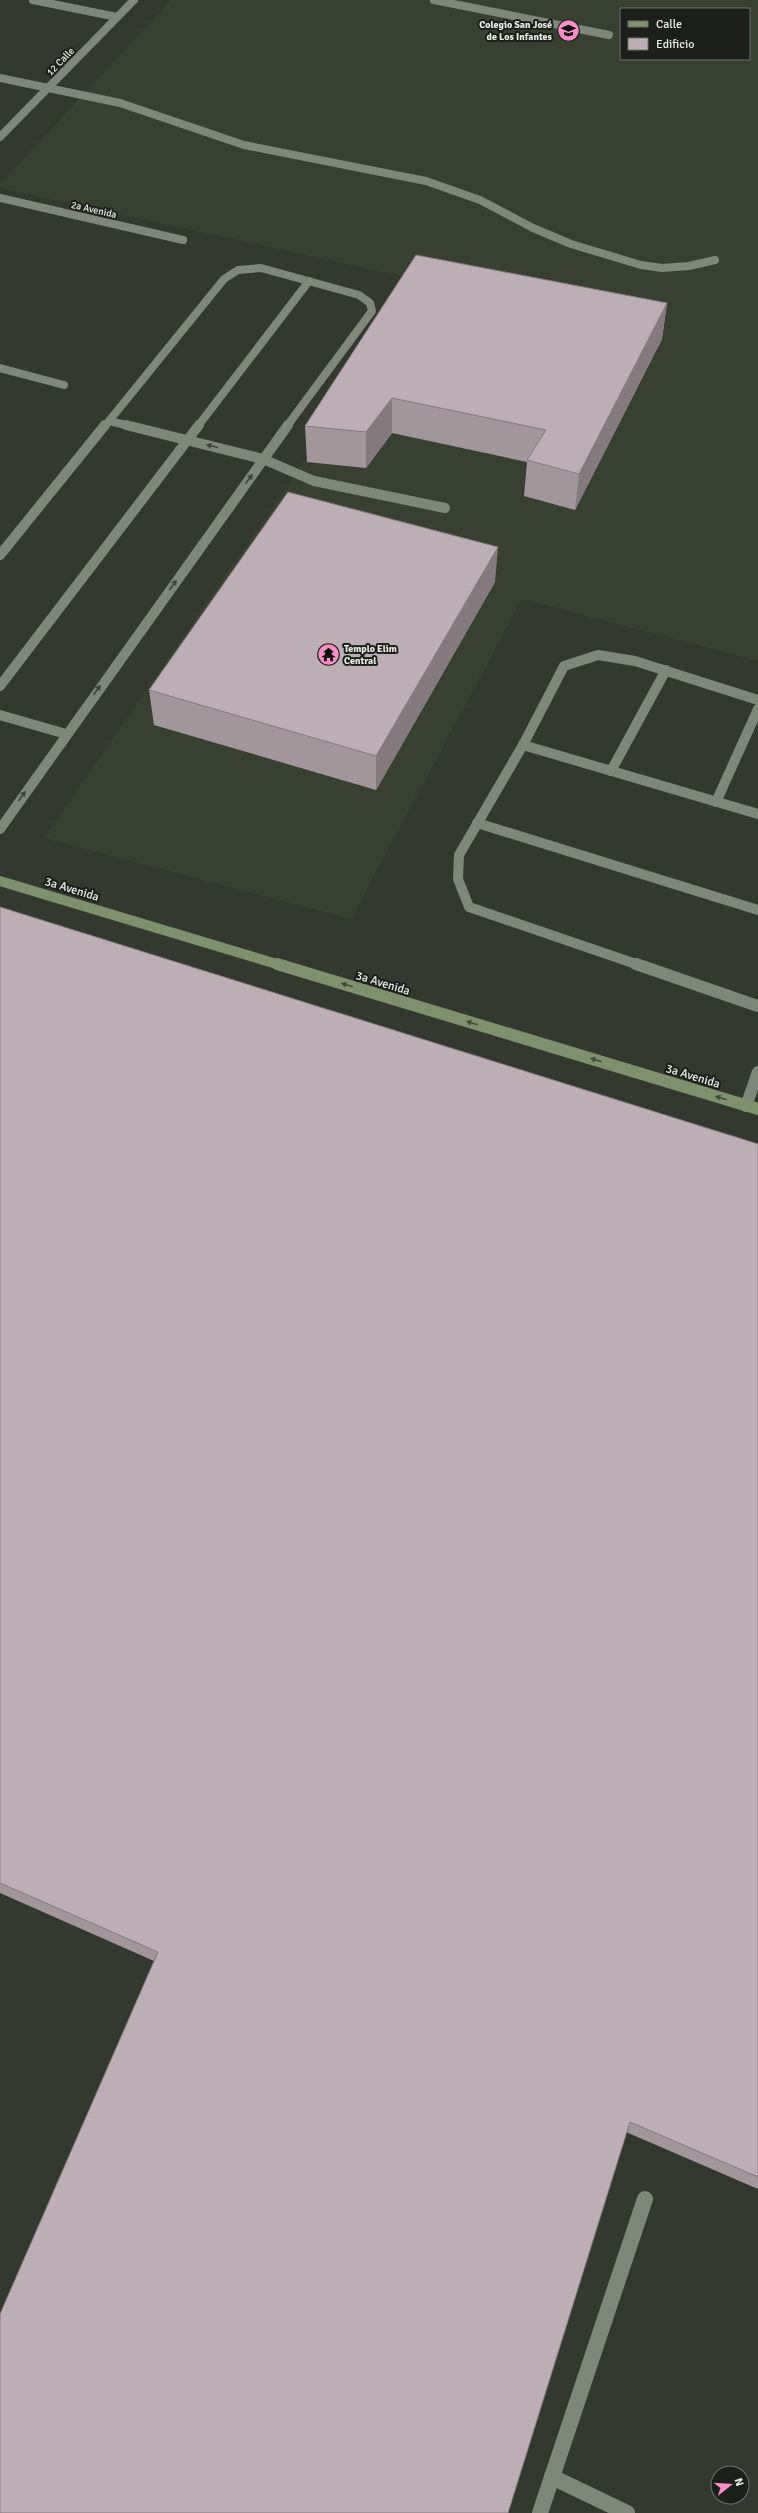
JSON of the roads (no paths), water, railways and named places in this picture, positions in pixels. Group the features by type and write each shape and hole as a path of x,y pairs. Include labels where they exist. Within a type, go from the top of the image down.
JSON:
{"main road":[{"name":"3a Avenida","path":"0,881 758,1109"}],"street":[{"path":"33,0 117,17"},
{"name":"12 Calle","path":"0,137 134,0"},
{"path":"434,0 610,35"},
{"path":"0,78 120,103 244,146 426,181 480,200 533,228 571,244 641,265 662,268 690,266 715,260"},
{"name":"2a Avenida","path":"0,198 183,240"},
{"path":"0,555 228,276 238,270 261,268 360,295 370,302 372,312 263,459 66,734 0,829"},
{"path":"0,686 309,281"},
{"path":"0,368 64,385"},
{"path":"109,421 263,459 314,481 446,508"},
{"path":"758,700 635,661 598,655 564,666 459,855 458,879 470,907 758,1006"},
{"path":"611,771 666,670"},
{"path":"716,802 758,709"},
{"path":"0,715 66,734"},
{"path":"522,744 758,814"},
{"path":"477,823 758,910"},
{"path":"746,1106 758,1072"},
{"path":"540,2513 645,2200"},
{"path":"552,2477 627,2513"}],"place":[{"name":"Colegio San José de Los Infantes","path":"568,30"},
{"name":"Templo Elim Central","path":"329,654"}]}
